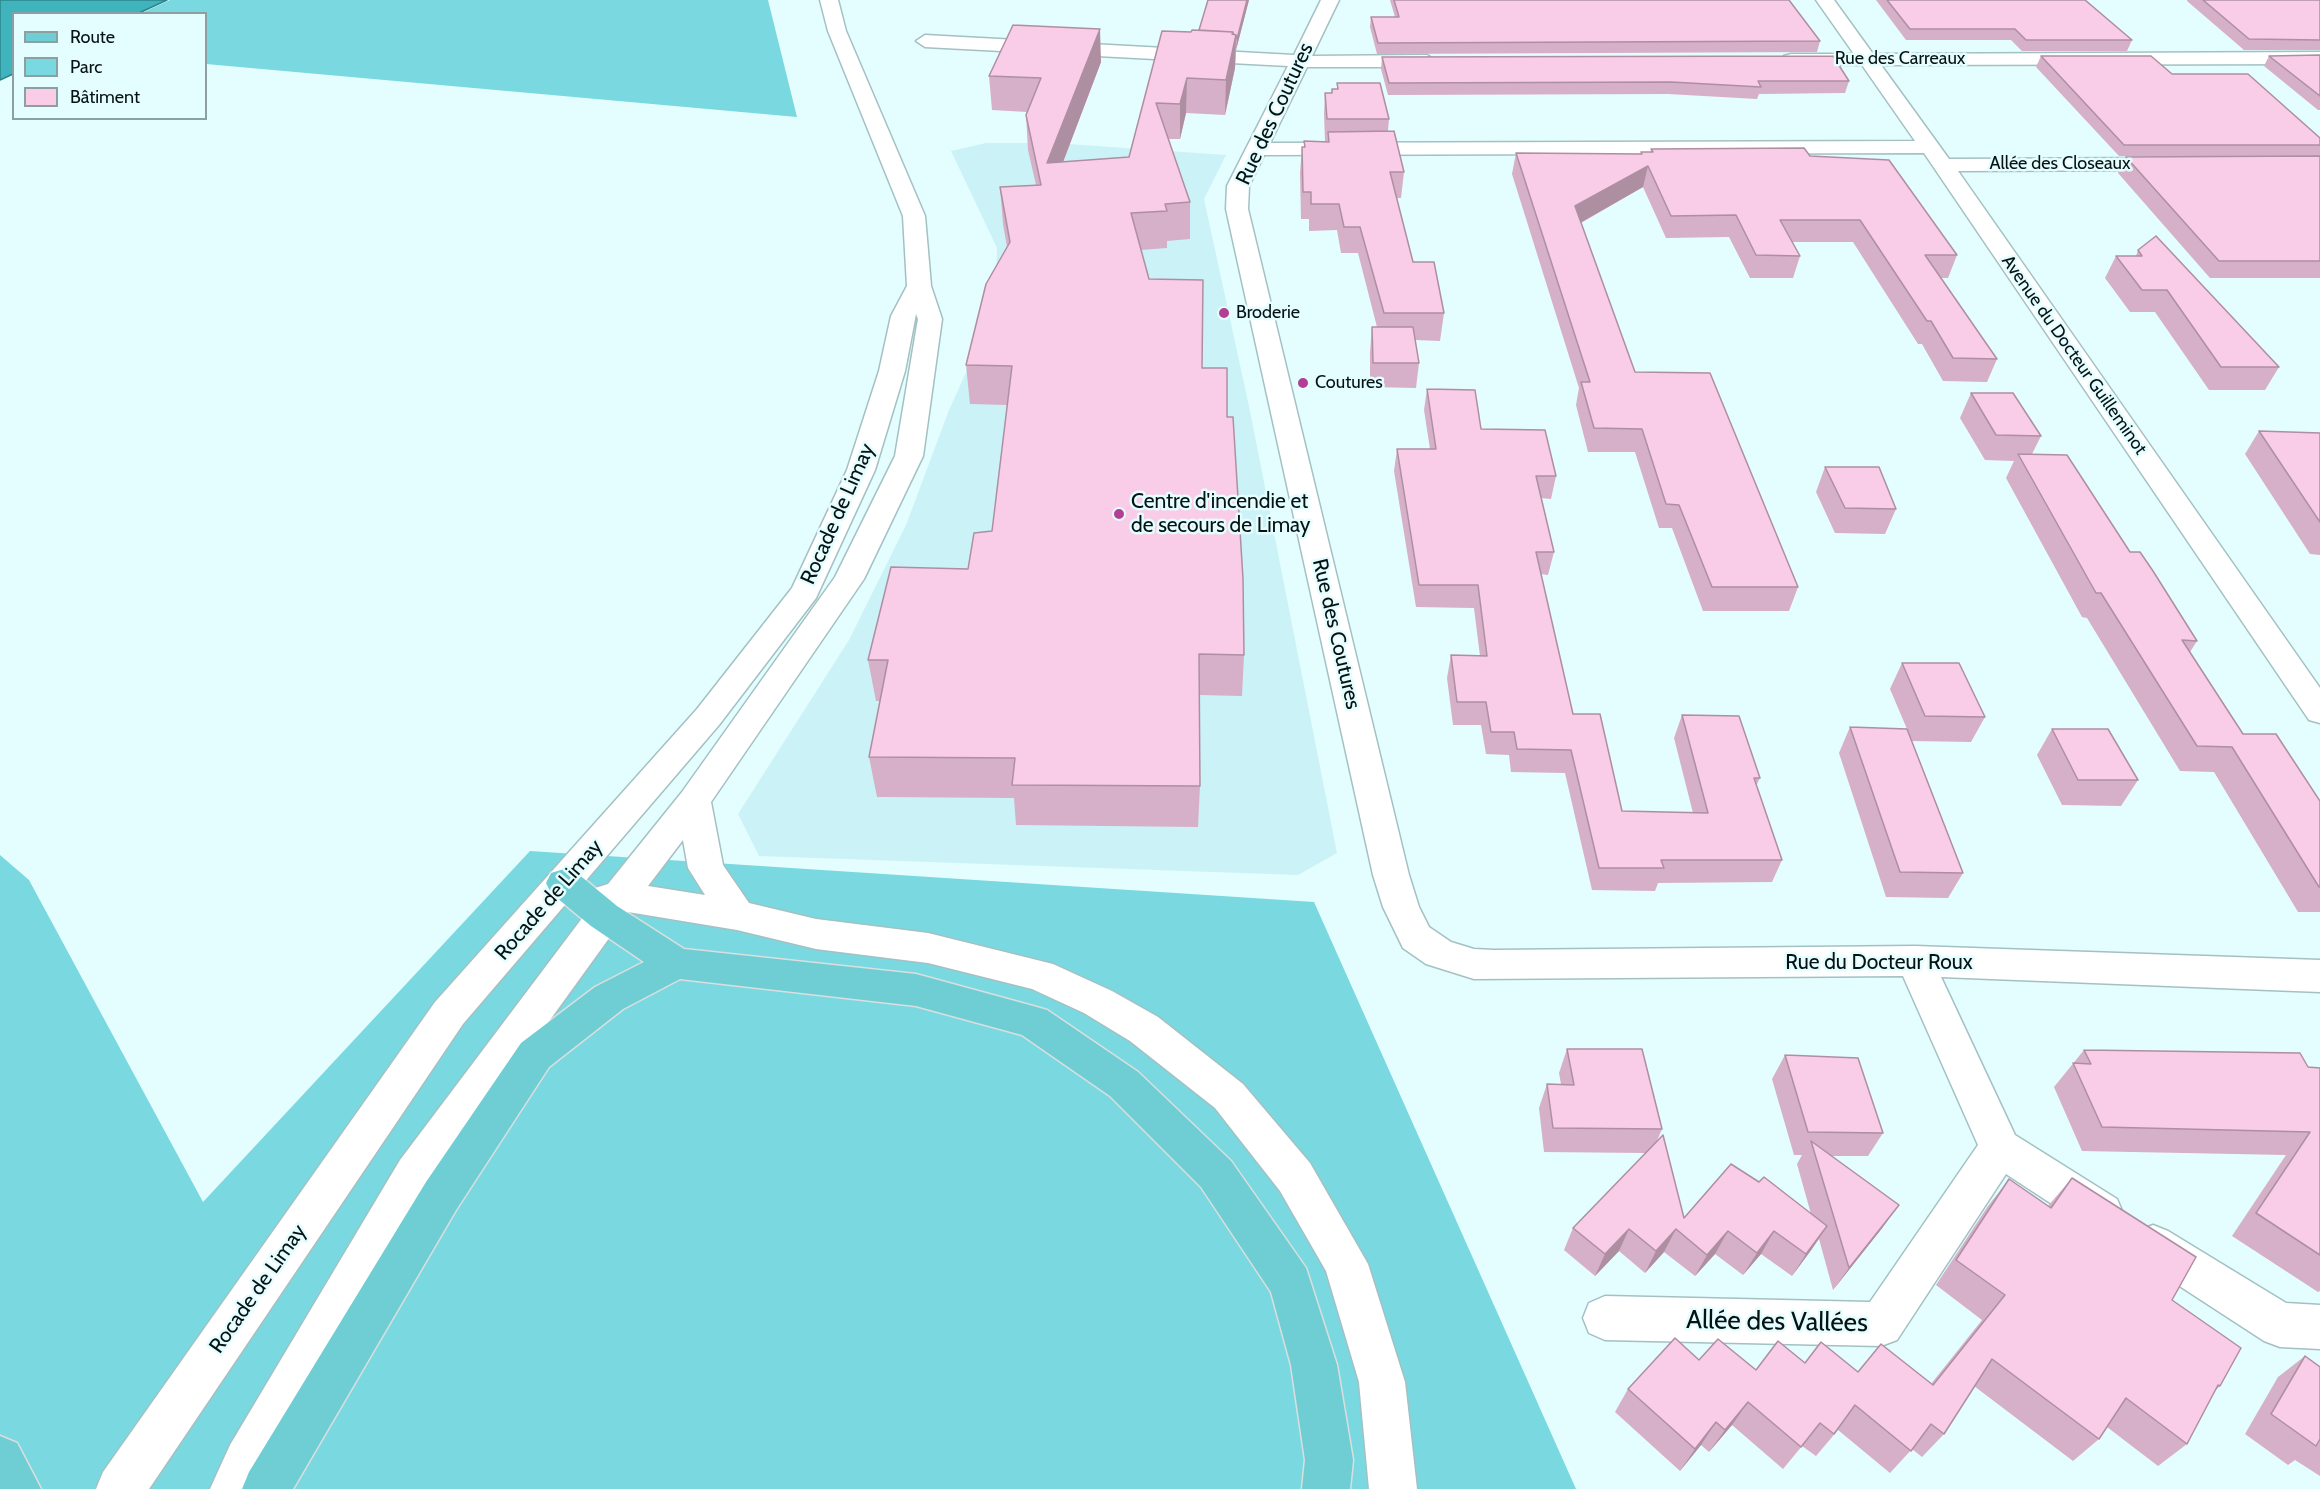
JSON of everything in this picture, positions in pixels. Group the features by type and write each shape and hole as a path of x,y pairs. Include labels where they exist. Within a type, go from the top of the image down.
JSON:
{"main road":[{"path":"584,901 676,963 916,990 1033,1022 1124,1084 1216,1174 1290,1283 1314,1365 1329,1460 1326,1489"},
{"path":"266,1489 441,1196 535,1055 609,998 676,963"},
{"path":"0,1460 17,1489"}],"street":[{"name":"Rocade de Limay","path":"120,1489 449,1013 584,901 694,801 849,579 909,456 930,319 919,286 914,216 837,31 829,0"},
{"name":"Rue des Coutures","path":"1330,0 1238,186 1237,209 1391,875 1409,927 1426,945 1439,953"},
{"name":"Avenue du Docteur Guilleminot","path":"1825,0 1937,156 2320,712"},
{"path":"925,41 1299,59 1445,61"},
{"name":"Rue des Carreaux","path":"1778,60 2320,58"},
{"name":"Allée des Closeaux","path":"1256,149 1937,156 2191,164"},
{"name":"Rocade de Limay","path":"234,1489 247,1462 415,1173 584,901 708,717 805,591 861,470 892,372 903,316 919,286"},
{"path":"694,801 706,868 736,915"},
{"path":"584,901 736,915 816,934 928,948 1040,975 1098,1002 1144,1029 1229,1096 1295,1177 1346,1264 1382,1382 1393,1489"},
{"name":"Rue du Docteur Roux","path":"1439,953 1474,964 1527,966 1915,961 2320,976"},
{"path":"1915,961 2000,1148 2280,1325 2320,1327"},
{"name":"Allée des Vallées","path":"1605,1318 1881,1324 2000,1148"}],"shaded area":[{"path":"0,0 167,0 141,12 12,12 12,74 0,80"},
{"path":"986,143 1054,143 1226,155 1204,199 1250,411 1337,853 1298,875 759,856 738,814 849,640 906,525 949,410 995,309 997,248 951,151"}],"green space":[{"path":"170,0 768,0 797,117 207,64 207,12 144,12"},
{"path":"530,851 1314,902 1576,1489 0,1489 0,855 29,880 203,1202"}],"building":[{"path":"1208,0 1247,0 1237,39 1233,32 1199,30"},
{"path":"1394,0 1789,0 1820,41 1378,43 1371,17 1399,17"},
{"path":"1887,0 2085,0 2132,40 2026,40 2015,29 1910,29"},
{"path":"2203,0 2320,0 2320,40 2249,39"},
{"path":"1013,25 1100,29 1047,163 1129,157 1162,31 1233,32 1232,34 1236,35 1226,80 1187,78 1180,104 1156,103 1190,202 1165,204 1167,211 1131,213 1149,279 1203,280 1202,368 1227,368 1227,417 1233,417 1243,579 1244,655 1199,654 1200,786 1012,785 1015,758 869,757 888,660 868,660 891,567 968,569 974,533 992,531 1012,366 966,365 986,284 1010,242 1000,187 1041,185 1026,115 1041,78 989,76"},
{"path":"2320,55 2320,96 2269,56"},
{"path":"1833,56 1849,81 1758,81 1761,87 1671,82 1389,83 1382,57"},
{"path":"2041,56 2151,56 2172,74 2248,74 2320,138 2320,145 2124,145"},
{"path":"1337,83 1380,83 1389,119 1327,119 1325,93 1332,93 1332,89 1338,89"},
{"path":"1394,131 1404,172 1390,172 1413,262 1434,262 1444,313 1384,313 1360,227 1344,227 1339,204 1311,204 1311,192 1303,192 1302,147 1305,147 1304,141 1329,142 1328,132"},
{"path":"1804,148 1810,156 1889,160 1957,255 1925,255 1997,359 1953,358 1931,321 1927,321 1860,220 1780,220 1800,256 1756,255 1736,215 1671,216 1648,166 1575,206 1635,372 1710,373 1798,587 1712,587 1679,505 1666,504 1642,429 1594,428 1581,382 1590,382 1516,153 1642,154 1641,152 1653,152 1651,149"},
{"path":"2320,156 2320,261 2219,261 2126,157"},
{"path":"2156,236 2279,367 2221,367 2167,290 2142,290 2116,256 2142,256 2138,250"},
{"path":"1372,327 1413,327 1419,363 1373,363"},
{"path":"1427,389 1475,390 1481,429 1545,430 1556,476 1536,476 1554,552 1536,552 1573,714 1600,714 1622,811 1708,813 1682,715 1739,716 1760,778 1754,778 1782,860 1661,860 1664,868 1599,868 1571,750 1517,749 1514,732 1491,732 1486,702 1457,702 1451,655 1487,656 1478,585 1419,585 1397,449 1436,449"},
{"path":"1971,393 2013,393 2041,436 1996,435"},
{"path":"2259,431 2320,433 2320,522"},
{"path":"2018,454 2067,455 2130,552 2140,552 2153,571 2197,641 2182,640 2243,734 2276,734 2320,801 2320,887 2232,747 2197,746 2101,593 2096,593"},
{"path":"1825,467 1879,467 1896,509 1845,508"},
{"path":"1902,663 1959,663 1985,717 1925,716"},
{"path":"1850,727 1907,729 1963,873 1900,872"},
{"path":"2052,729 2108,729 2138,780 2078,780"},
{"path":"1567,1049 1642,1049 1662,1129 1553,1128 1547,1084 1574,1085"},
{"path":"2084,1050 2300,1053 2308,1067 2320,1068 2320,1255 2256,1213 2310,1132 2102,1127 2073,1063 2091,1064"},
{"path":"1785,1055 1858,1058 1883,1133 1808,1132"},
{"path":"1663,1135 1684,1218 1731,1164 1759,1182 1764,1177 1827,1226 1806,1254 1774,1231 1757,1253 1728,1231 1707,1255 1676,1229 1656,1251 1629,1229 1605,1254 1573,1228"},
{"path":"1811,1141 1899,1205 1849,1268"},
{"path":"2072,1178 2196,1257 2172,1300 2241,1348 2220,1386 2218,1385 2187,1444 2126,1398 2099,1439 1992,1359 1944,1434 1931,1424 1911,1451 1855,1405 1834,1434 1820,1423 1801,1447 1748,1402 1725,1430 1716,1422 1695,1449 1628,1389 1675,1338 1699,1360 1718,1339 1756,1370 1778,1341 1805,1363 1821,1342 1858,1372 1881,1344 1933,1385 2005,1295 1956,1260 2009,1179 2051,1208"},
{"path":"2305,1356 2320,1367 2320,1439 2316,1446 2271,1414"}],"place":[{"name":"Broderie","path":"1224,313"},
{"name":"Coutures","path":"1303,383"},
{"name":"Centre d'incendie et de secours de Limay","path":"1119,514"}]}
